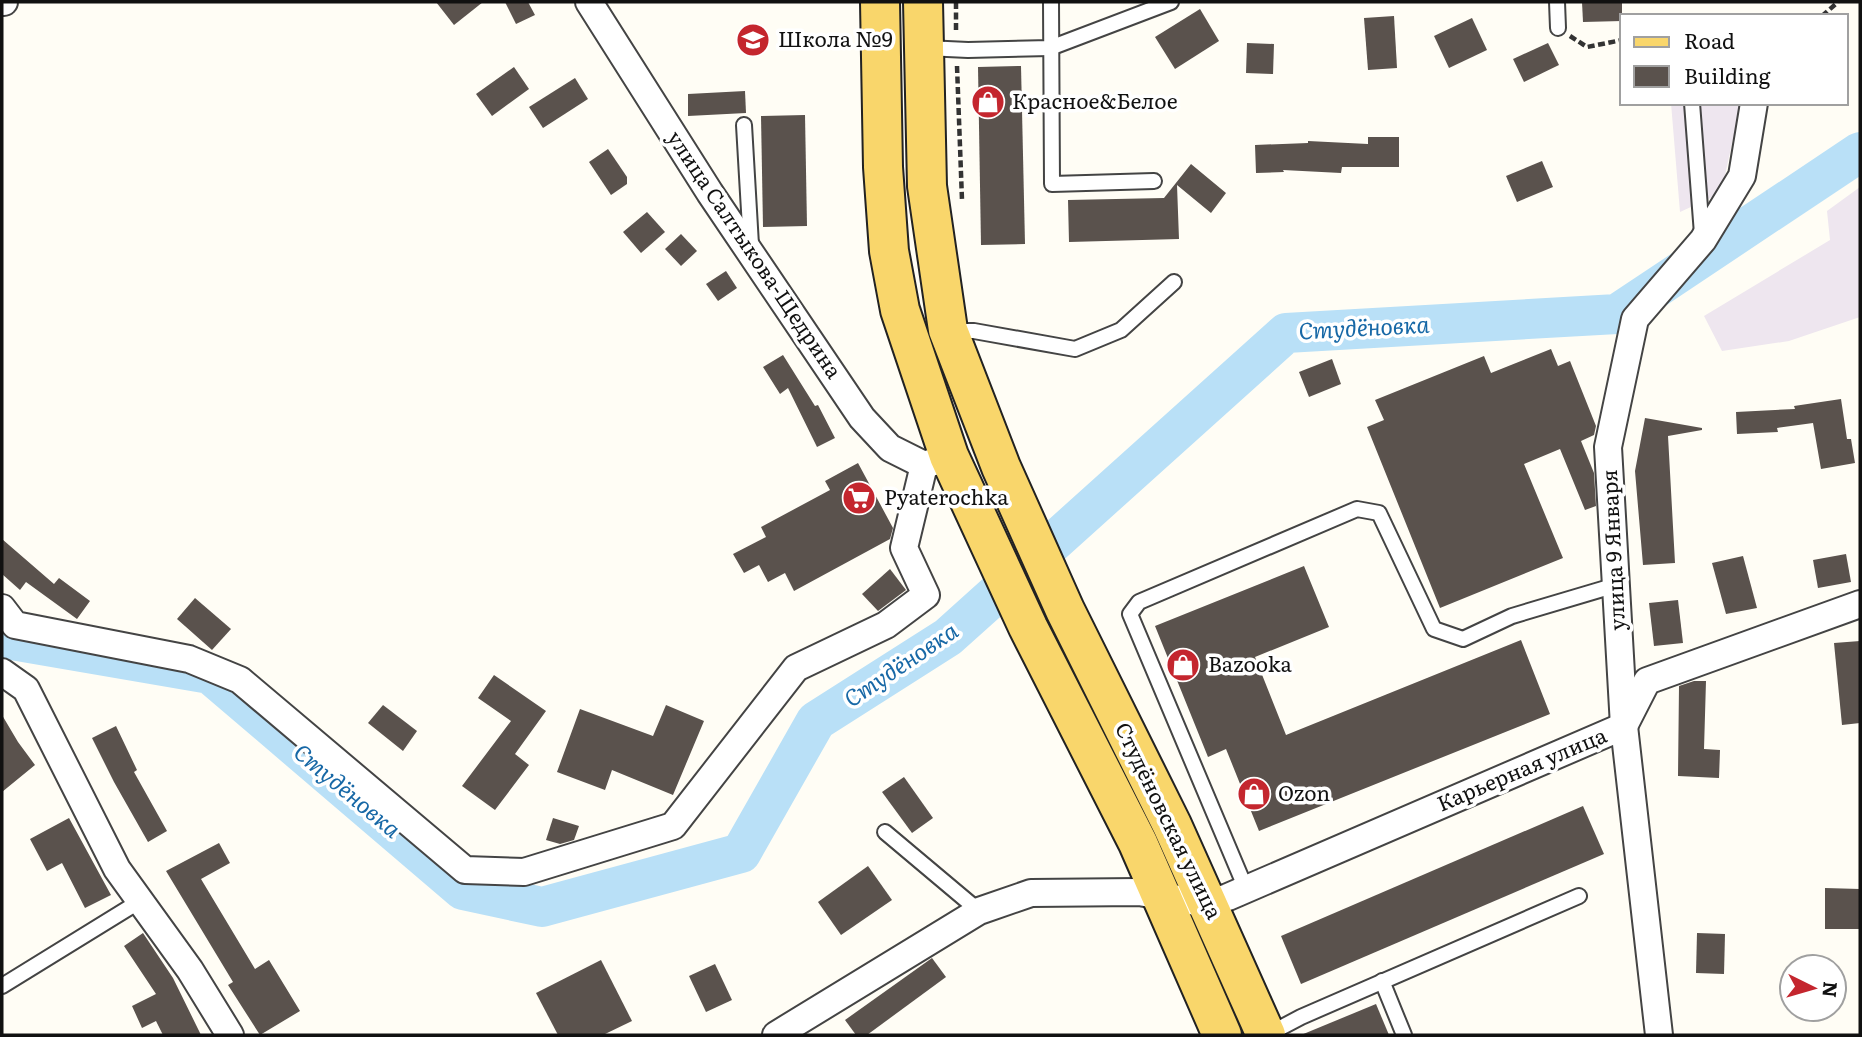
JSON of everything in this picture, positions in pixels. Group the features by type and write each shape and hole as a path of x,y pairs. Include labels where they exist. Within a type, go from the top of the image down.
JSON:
{"main road":[{"path":"880,2 883,167 888,251 900,310 945,468"},
{"path":"923,2 940,49 927,186 948,330"},
{"name":"Студёновская улица","path":"948,330 1001,467 1065,610 1172,825 1266,1035"},
{"name":"Студёновская улица","path":"945,468 1138,843 1223,1035"},
{"path":"1138,843 1160,856 1170,850 1172,825"},
{"path":"1187,955 1196,929 1205,924 1224,938"}],"street":[{"name":"улица Салтыкова-Щедрина","path":"589,2 751,254 862,418 890,447 945,468"},
{"name":"улица 9 Января","path":"1659,1035 1624,726 1608,447 1635,319 1703,240 1742,176 1754,105"},
{"path":"8,617 188,659 240,680 465,870 524,872 673,826 796,668 886,625 926,595 904,548 945,468"},
{"name":"Карьерная улица","path":"776,1035 979,911 1031,893 1139,892 1161,898 1208,904 1624,726 1647,681 1860,604"},
{"path":"2,672 26,689 117,869 190,970 230,1035"}],"lane":[{"path":"1051,2 1052,184 1154,181"},
{"path":"940,49 1050,48 1171,2"},
{"path":"1557,2 1558,28"},
{"path":"1692,105 1703,240"},
{"path":"744,125 751,254"},
{"path":"948,330 974,331 1075,349 1121,330 1174,282"},
{"path":"1246,889 1130,614 1139,602 1357,509 1379,513 1434,629 1463,639 1512,616 1616,585"},
{"path":"885,832 979,911"},
{"path":"1266,1035 1301,1017 1578,896"},
{"path":"2,986 140,901"},
{"path":"1382,981 1404,1035"}],"path":[{"path":"956,2 940,49 962,212"},
{"path":"1824,14 1838,2"},
{"path":"1558,28 1587,47 1620,40"}],"shaded area":[{"path":"1671,105 1741,105 1721,193 1680,212"},
{"path":"1860,187 1860,317 1789,341 1722,351 1704,316 1830,240 1827,211"}],"building":[{"path":"436,2 483,2 454,25"},
{"path":"505,2 528,2 535,15 516,24"},
{"path":"1582,2 1622,2 1620,21 1583,22"},
{"path":"1200,9 1219,41 1175,69 1155,37"},
{"path":"1394,16 1397,68 1368,70 1364,18"},
{"path":"1472,18 1487,50 1449,68 1434,36"},
{"path":"1247,43 1274,44 1273,74 1246,73"},
{"path":"1548,43 1559,65 1524,82 1513,59"},
{"path":"1021,66 1025,244 981,245 978,67"},
{"path":"514,67 529,89 492,116 476,94"},
{"path":"575,78 588,99 543,128 529,107"},
{"path":"745,91 746,113 688,116 688,94"},
{"path":"805,115 807,226 763,227 761,116"},
{"path":"1368,137 1399,137 1399,167 1342,167 1341,173 1283,170 1284,172 1256,173 1255,145 1308,141 1368,144"},
{"path":"608,149 627,177 627,184 611,195 589,162"},
{"path":"1542,161 1553,187 1517,202 1506,176"},
{"path":"1191,164 1226,193 1211,213 1177,185 1179,239 1069,242 1068,200 1164,198"},
{"path":"647,212 665,232 641,253 623,232"},
{"path":"681,234 697,251 681,266 665,249"},
{"path":"726,271 737,288 718,301 706,284"},
{"path":"1551,349 1558,366 1570,361 1596,426 1594,435 1581,441 1594,473 1596,506 1585,510 1560,449 1524,464 1563,558 1440,608 1367,427 1384,420 1375,400 1484,356 1491,373"},
{"path":"783,355 815,406 818,405 835,438 817,447 788,388 780,394 763,367"},
{"path":"1332,359 1341,384 1309,397 1299,372"},
{"path":"1841,399 1847,439 1851,439 1855,463 1821,469 1813,423 1777,428 1778,432 1737,434 1736,412 1795,409 1794,406"},
{"path":"1645,418 1702,428 1668,436 1675,563 1643,565 1635,471"},
{"path":"858,463 893,528 890,539 794,591 785,573 768,582 759,565 744,573 733,554 766,537 761,527 830,490 825,481"},
{"path":"2,539 54,584 59,578 90,601 77,619 26,582 20,590 2,574"},
{"path":"1846,554 1851,582 1818,588 1813,560"},
{"path":"1743,556 1757,608 1726,614 1712,563"},
{"path":"1304,566 1329,627 1255,657 1286,735 1521,640 1550,714 1259,831 1226,749 1208,757 1155,626"},
{"path":"890,569 906,590 878,611 862,594"},
{"path":"195,598 231,629 212,650 177,619"},
{"path":"1678,600 1683,643 1654,646 1649,603"},
{"path":"1860,641 1860,723 1842,725 1834,643"},
{"path":"494,675 546,711 515,754 529,765 495,810 462,786 511,721 478,698"},
{"path":"1694,681 1706,681 1704,749 1720,750 1719,778 1678,776 1679,686"},
{"path":"383,705 417,731 403,751 368,723"},
{"path":"666,705 704,721 673,795 612,770 605,790 557,772 580,709 653,736"},
{"path":"2,715 35,765 2,792"},
{"path":"116,726 137,770 134,772 167,831 148,842 92,738"},
{"path":"904,777 933,818 912,833 882,792"},
{"path":"1583,806 1604,854 1301,984 1281,936"},
{"path":"69,818 111,895 85,908 62,863 47,871 30,839"},
{"path":"553,818 579,826 574,840 560,844 546,840"},
{"path":"219,843 230,863 201,879 255,969 269,960 300,1011 260,1035 228,985 233,982 166,871"},
{"path":"868,866 892,900 841,935 818,902"},
{"path":"1825,888 1860,889 1860,929 1825,929"},
{"path":"143,933 173,978 201,1035 163,1035 156,1021 142,1028 132,1006 156,994 124,946"},
{"path":"1697,933 1725,934 1724,974 1696,973"},
{"path":"932,958 946,977 867,1035 856,1035 845,1020"},
{"path":"601,960 632,1021 603,1035 558,1035 536,993"},
{"path":"715,964 732,1000 706,1012 689,976"},
{"path":"1376,1004 1389,1035 1301,1035"}],"waterway":[{"name":"Студёновка","path":"2,626 12,640 210,674 463,890 542,907 741,853 816,721 948,637 1286,333 1617,314 1860,152"}],"place":[{"name":"Школа №9","path":"753,40"},
{"name":"Красное&Белое","path":"988,102"},
{"name":"Pyaterochka","path":"859,498"},
{"name":"Bazooka","path":"1183,665"},
{"name":"Ozon","path":"1254,794"}]}
